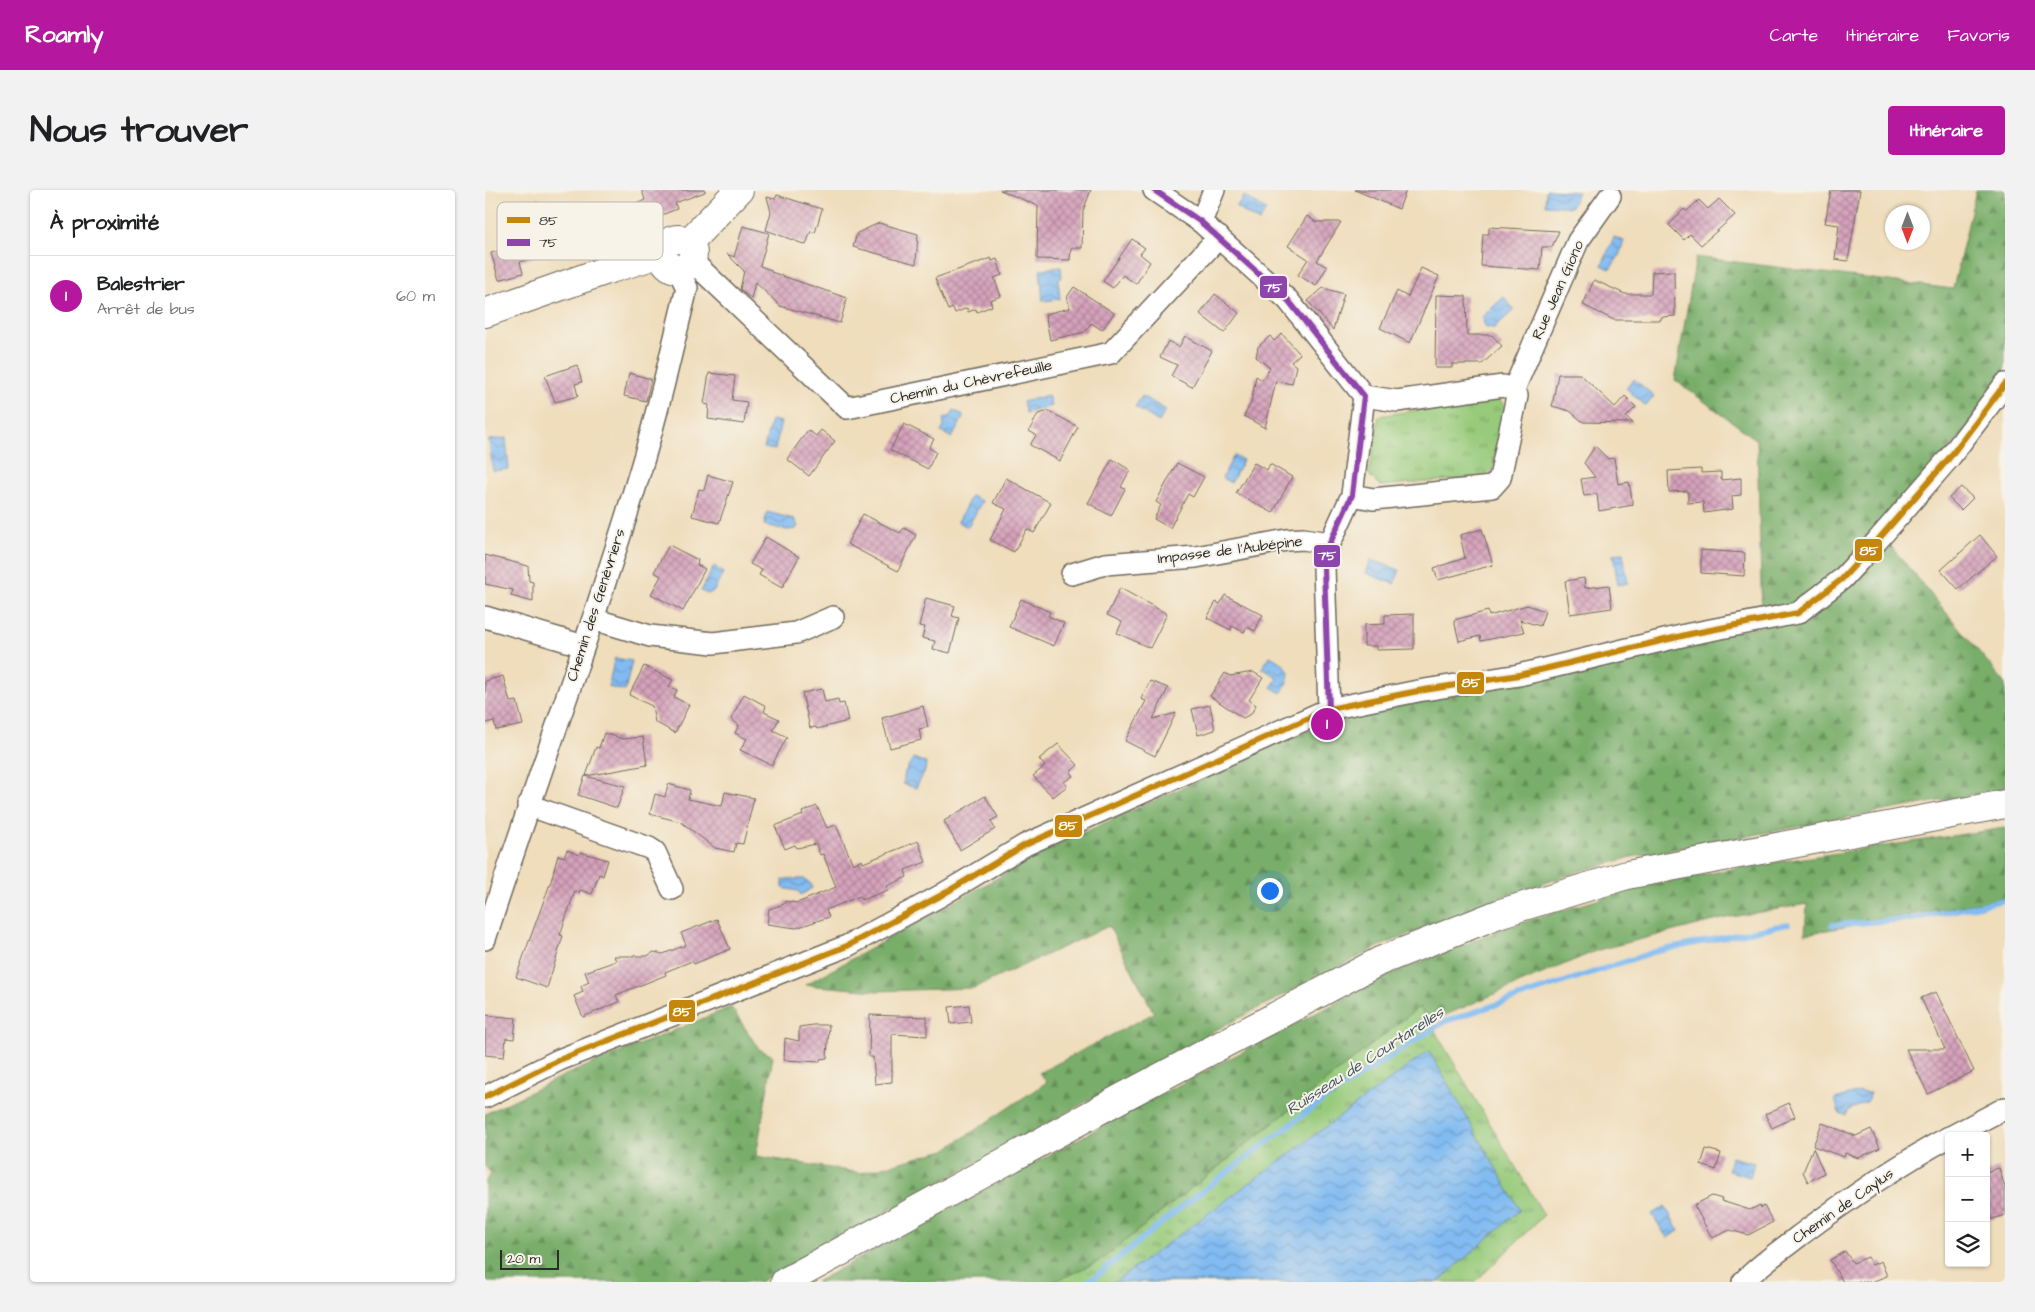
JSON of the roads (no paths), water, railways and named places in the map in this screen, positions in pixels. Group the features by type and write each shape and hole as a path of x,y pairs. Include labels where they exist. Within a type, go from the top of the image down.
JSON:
{"main road":[{"path":"485,313 607,270 682,263 739,190"},
{"path":"785,1282 1125,1096 1380,961 1501,913 1627,875 2005,804"},
{"path":"1947,816 2005,813"}],"street":[{"path":"1154,190 1201,222 1288,300 1364,396 1397,401 1503,386 1514,389 1517,396 1500,478 1492,487 1373,499 1352,495"},
{"path":"1201,222 1215,190"},
{"name":"Rue Jean Giono","path":"1514,389 1578,241 1610,196"},
{"name":"Chemin du Chèvrefeuille","path":"682,263 721,287 847,408 1111,353 1219,237"},
{"path":"682,263 721,287"},
{"name":"Chemin des Genèvriers","path":"485,939 528,806 593,619 642,466 682,263"},
{"path":"485,1097 559,1060 847,946 940,896 1025,845 1329,709 1418,691 1519,675 1690,634 1798,613 1842,579 1877,541 1950,457 2005,384"},
{"path":"1329,709 1323,568 1330,544 1352,495 1364,396"},
{"name":"Impasse de l'Aubépine","path":"1072,574 1105,564 1196,557 1287,540 1303,539 1330,544"},
{"path":"485,616 584,646"},
{"path":"593,619 650,636 713,643 796,633 833,617"},
{"path":"528,806 649,848 655,852 672,889"},
{"name":"Chemin de Caylus","path":"1959,1132 2005,1108"},
{"name":"Chemin de Caylus","path":"1743,1282 1760,1266 1833,1210 1915,1156 1945,1140"}],"water":[{"path":"1546,190 1578,192 1571,207 1545,205"},
{"path":"1244,196 1266,210 1259,222 1236,207"},
{"path":"1614,237 1624,241 1619,256 1610,269 1602,265"},
{"path":"1061,267 1062,278 1058,279 1060,299 1043,301 1040,269"},
{"path":"1504,297 1514,310 1493,329 1491,327 1487,328 1483,323 1484,319 1482,317"},
{"path":"1634,379 1654,396 1646,406 1626,388"},
{"path":"1048,395 1051,406 1026,413 1023,402"},
{"path":"1142,396 1166,410 1159,422 1135,407"},
{"path":"954,410 964,416 952,438 941,432 944,427 943,419 951,416"},
{"path":"771,420 781,422 775,450 764,448"},
{"path":"506,438 509,469 493,471 489,440"},
{"path":"1234,455 1243,460 1231,483 1222,478"},
{"path":"971,496 982,501 968,527 958,522"},
{"path":"767,512 794,519 798,526 796,529 787,530 764,525"},
{"path":"1623,553 1628,583 1618,585 1613,554"},
{"path":"1371,560 1400,570 1394,584 1366,573"},
{"path":"714,566 723,573 714,591 708,594 701,591"},
{"path":"1270,656 1282,663 1289,672 1287,684 1281,693 1271,687 1278,678 1262,668"},
{"path":"615,658 632,661 625,691 608,687"},
{"path":"913,758 926,763 925,771 916,788 903,784 905,772"},
{"path":"783,879 804,879 811,884 812,888 801,895 798,891 783,888"},
{"path":"1429,1051 1520,1210 1438,1282 1115,1282"},
{"path":"1859,1092 1870,1093 1867,1102 1849,1110 1846,1115 1839,1113 1835,1099"},
{"path":"1731,1157 1754,1163 1750,1177 1728,1171"},
{"path":"1665,1206 1679,1231 1667,1238 1652,1214"}],"waterway":[{"name":"Ruisseau de Courtarelles","path":"1832,925 1912,919 2005,900"},
{"name":"Ruisseau de Courtarelles","path":"1086,1282 1095,1277 1180,1208 1319,1103 1444,1022 1654,952 1788,924"}],"place":[{"name":"Balestrier","path":"1327,724"}]}
